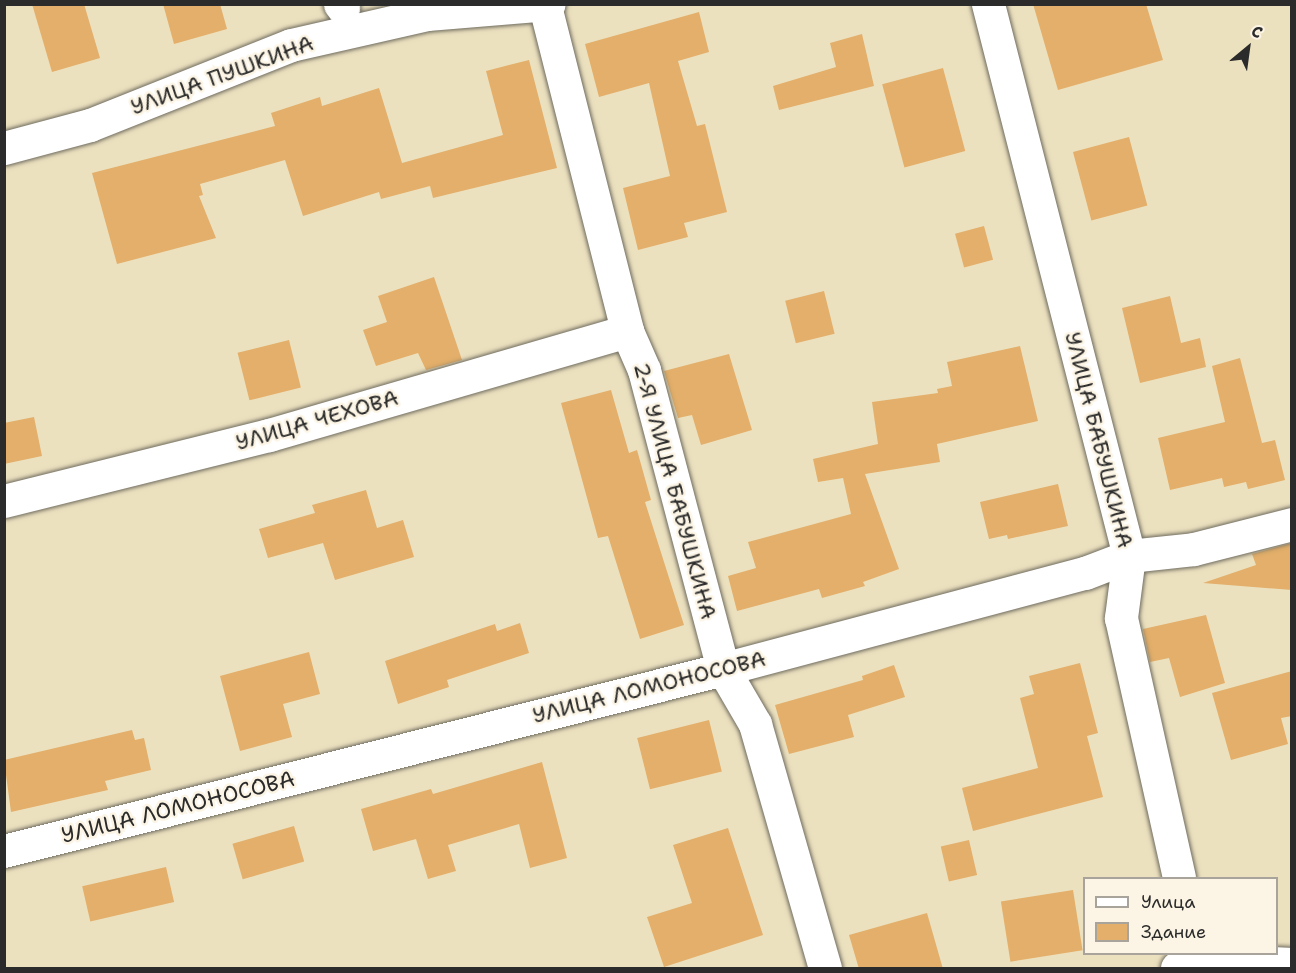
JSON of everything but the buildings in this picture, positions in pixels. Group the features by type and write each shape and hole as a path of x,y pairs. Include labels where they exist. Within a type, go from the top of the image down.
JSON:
{"street":[{"name":"УЛИЦА БАБУШКИНА","path":"988,4 1129,556 1121,618 1179,877"},
{"name":"УЛИЦА ПУШКИНА","path":"4,148 90,125 291,45 427,14 547,5"},
{"name":"2-Я УЛИЦА БАБУШКИНА","path":"547,5 627,330 644,370 723,669 755,724 825,969"},
{"name":"УЛИЦА ЧЕХОВА","path":"4,501 269,435 627,330"},
{"name":"УЛИЦА ЛОМОНОСОВА","path":"4,851 723,669 1084,573 1129,556 1194,549 1292,524"},
{"path":"1177,969 1209,957 1292,964"}]}
